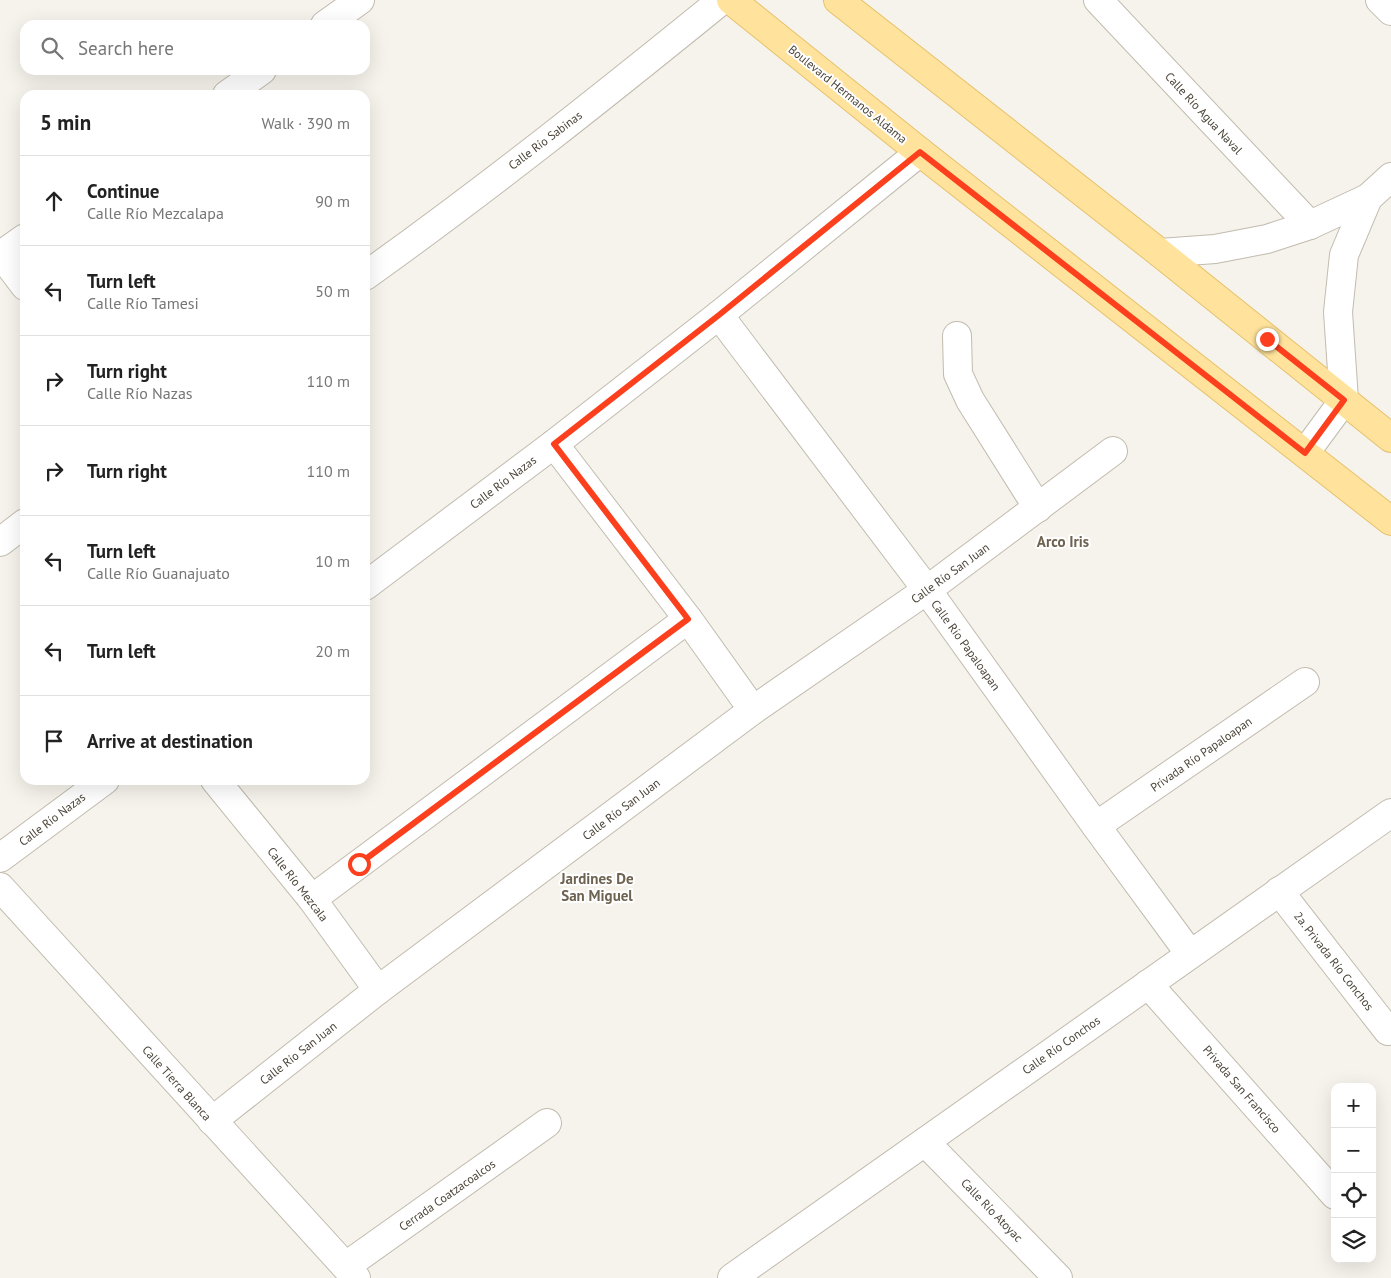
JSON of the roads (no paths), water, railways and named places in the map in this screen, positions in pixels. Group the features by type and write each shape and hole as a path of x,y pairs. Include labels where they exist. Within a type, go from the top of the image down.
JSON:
{"main road":[{"name":"Boulevard Hermanos Aldama","path":"732,0 920,152 1391,520"},
{"path":"838,0 1160,253 1391,438"}],"street":[{"path":"332,20 360,0"},
{"name":"Calle Río Sabinas","path":"370,272 606,94 722,0"},
{"name":"Calle Río Agua Naval","path":"1098,0 1310,226"},
{"path":"1380,0 1391,11"},
{"path":"234,90 255,75"},
{"name":"Calle Río Nazas","path":"370,582 554,444 719,315 920,152"},
{"path":"1160,253 1215,248 1267,239 1310,226 1368,198 1391,177"},
{"path":"1305,453 1344,400 1338,312 1344,255 1368,198"},
{"path":"20,241 1,254 20,279"},
{"name":"Calle Río Papaloapan","path":"719,315 927,590 1190,954"},
{"path":"957,336 958,374 970,400 1038,508"},
{"path":"554,444 688,619 754,710"},
{"name":"Calle Río San Juan","path":"212,1121 378,990 754,710 927,590 1113,451"},
{"path":"0,542 20,527"},
{"path":"312,899 688,619"},
{"name":"Privada Río Papaloapan","path":"1096,826 1305,682"},
{"name":"Calle Río Nazas","path":"0,858 98,785"},
{"name":"Calle Río Mezcala","path":"218,785 312,899 378,990"},
{"name":"Calle Río Conchos","path":"732,1278 1391,813"},
{"name":"Calle Tierra Blanca","path":"0,887 351,1272"},
{"name":"2a. Privada Río Conchos","path":"1280,891 1388,1031"},
{"name":"Privada San Francisco","path":"1148,984 1331,1190"},
{"name":"Cerrada Coatzacoalcos","path":"351,1272 548,1123"},
{"name":"Calle Río Atoyac","path":"925,1142 1058,1278"}],"district":[{"name":"Arco Iris","path":"1063,541"},
{"name":"Jardines De San Miguel","path":"597,886"}]}
